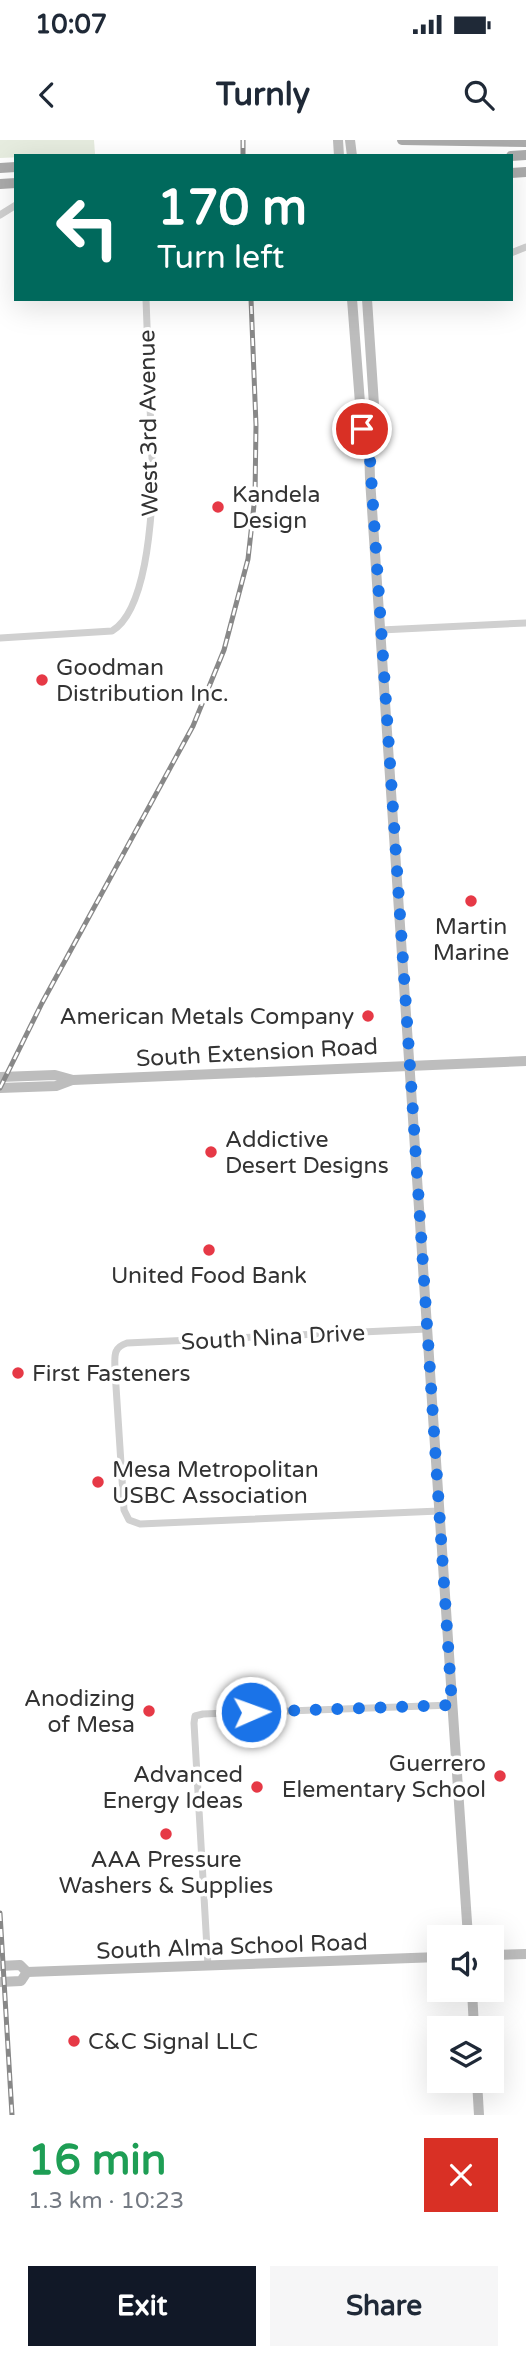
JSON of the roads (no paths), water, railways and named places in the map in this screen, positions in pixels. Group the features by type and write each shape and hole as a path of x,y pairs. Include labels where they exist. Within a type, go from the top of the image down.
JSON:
{"main road":[{"path":"402,140 526,142"},
{"path":"352,301 362,429 369,444"},
{"path":"367,301 375,420 369,444 467,1925"},
{"name":"South Extension Road","path":"0,1088 56,1086 73,1080 526,1061"},
{"name":"South Extension Road","path":"0,1077 55,1075 73,1080"},
{"path":"504,1955 526,1954"},
{"name":"South Alma School Road","path":"0,1966 20,1965 27,1972 427,1957"},
{"name":"South Alma School Road","path":"0,1982 21,1980 27,1972"},
{"path":"478,2093 479,2115"}],"street":[{"name":"West 3rd Avenue","path":"0,638 111,631 120,626 130,611 137,592 152,511 146,301"},
{"path":"381,630 526,622"},
{"name":"South Nina Drive","path":"427,1329 127,1343 115,1351 117,1412 124,1510 129,1520 140,1524 439,1511"},
{"path":"208,1966 195,1716 210,1713 452,1705"}],"railway":[{"path":"243,140 243,154"},
{"path":"0,1088 42,1003 193,726 224,650 248,559 255,496 256,425 251,301"},
{"path":"0,1913 12,2115"}],"place":[{"name":"Kandela Design","path":"218,507"},
{"name":"Goodman Distribution Inc.","path":"42,680"},
{"name":"Martin Marine","path":"471,901"},
{"name":"American Metals Company","path":"368,1016"},
{"name":"Addictive Desert Designs","path":"211,1152"},
{"name":"United Food Bank","path":"209,1250"},
{"name":"First Fasteners","path":"18,1373"},
{"name":"Mesa Metropolitan USBC Association","path":"98,1482"},
{"name":"Anodizing of Mesa","path":"149,1711"},
{"name":"Guerrero Elementary School","path":"500,1776"},
{"name":"Advanced Energy Ideas","path":"257,1787"},
{"name":"AAA Pressure Washers & Supplies","path":"166,1834"},
{"name":"C&C Signal LLC","path":"74,2041"}]}
